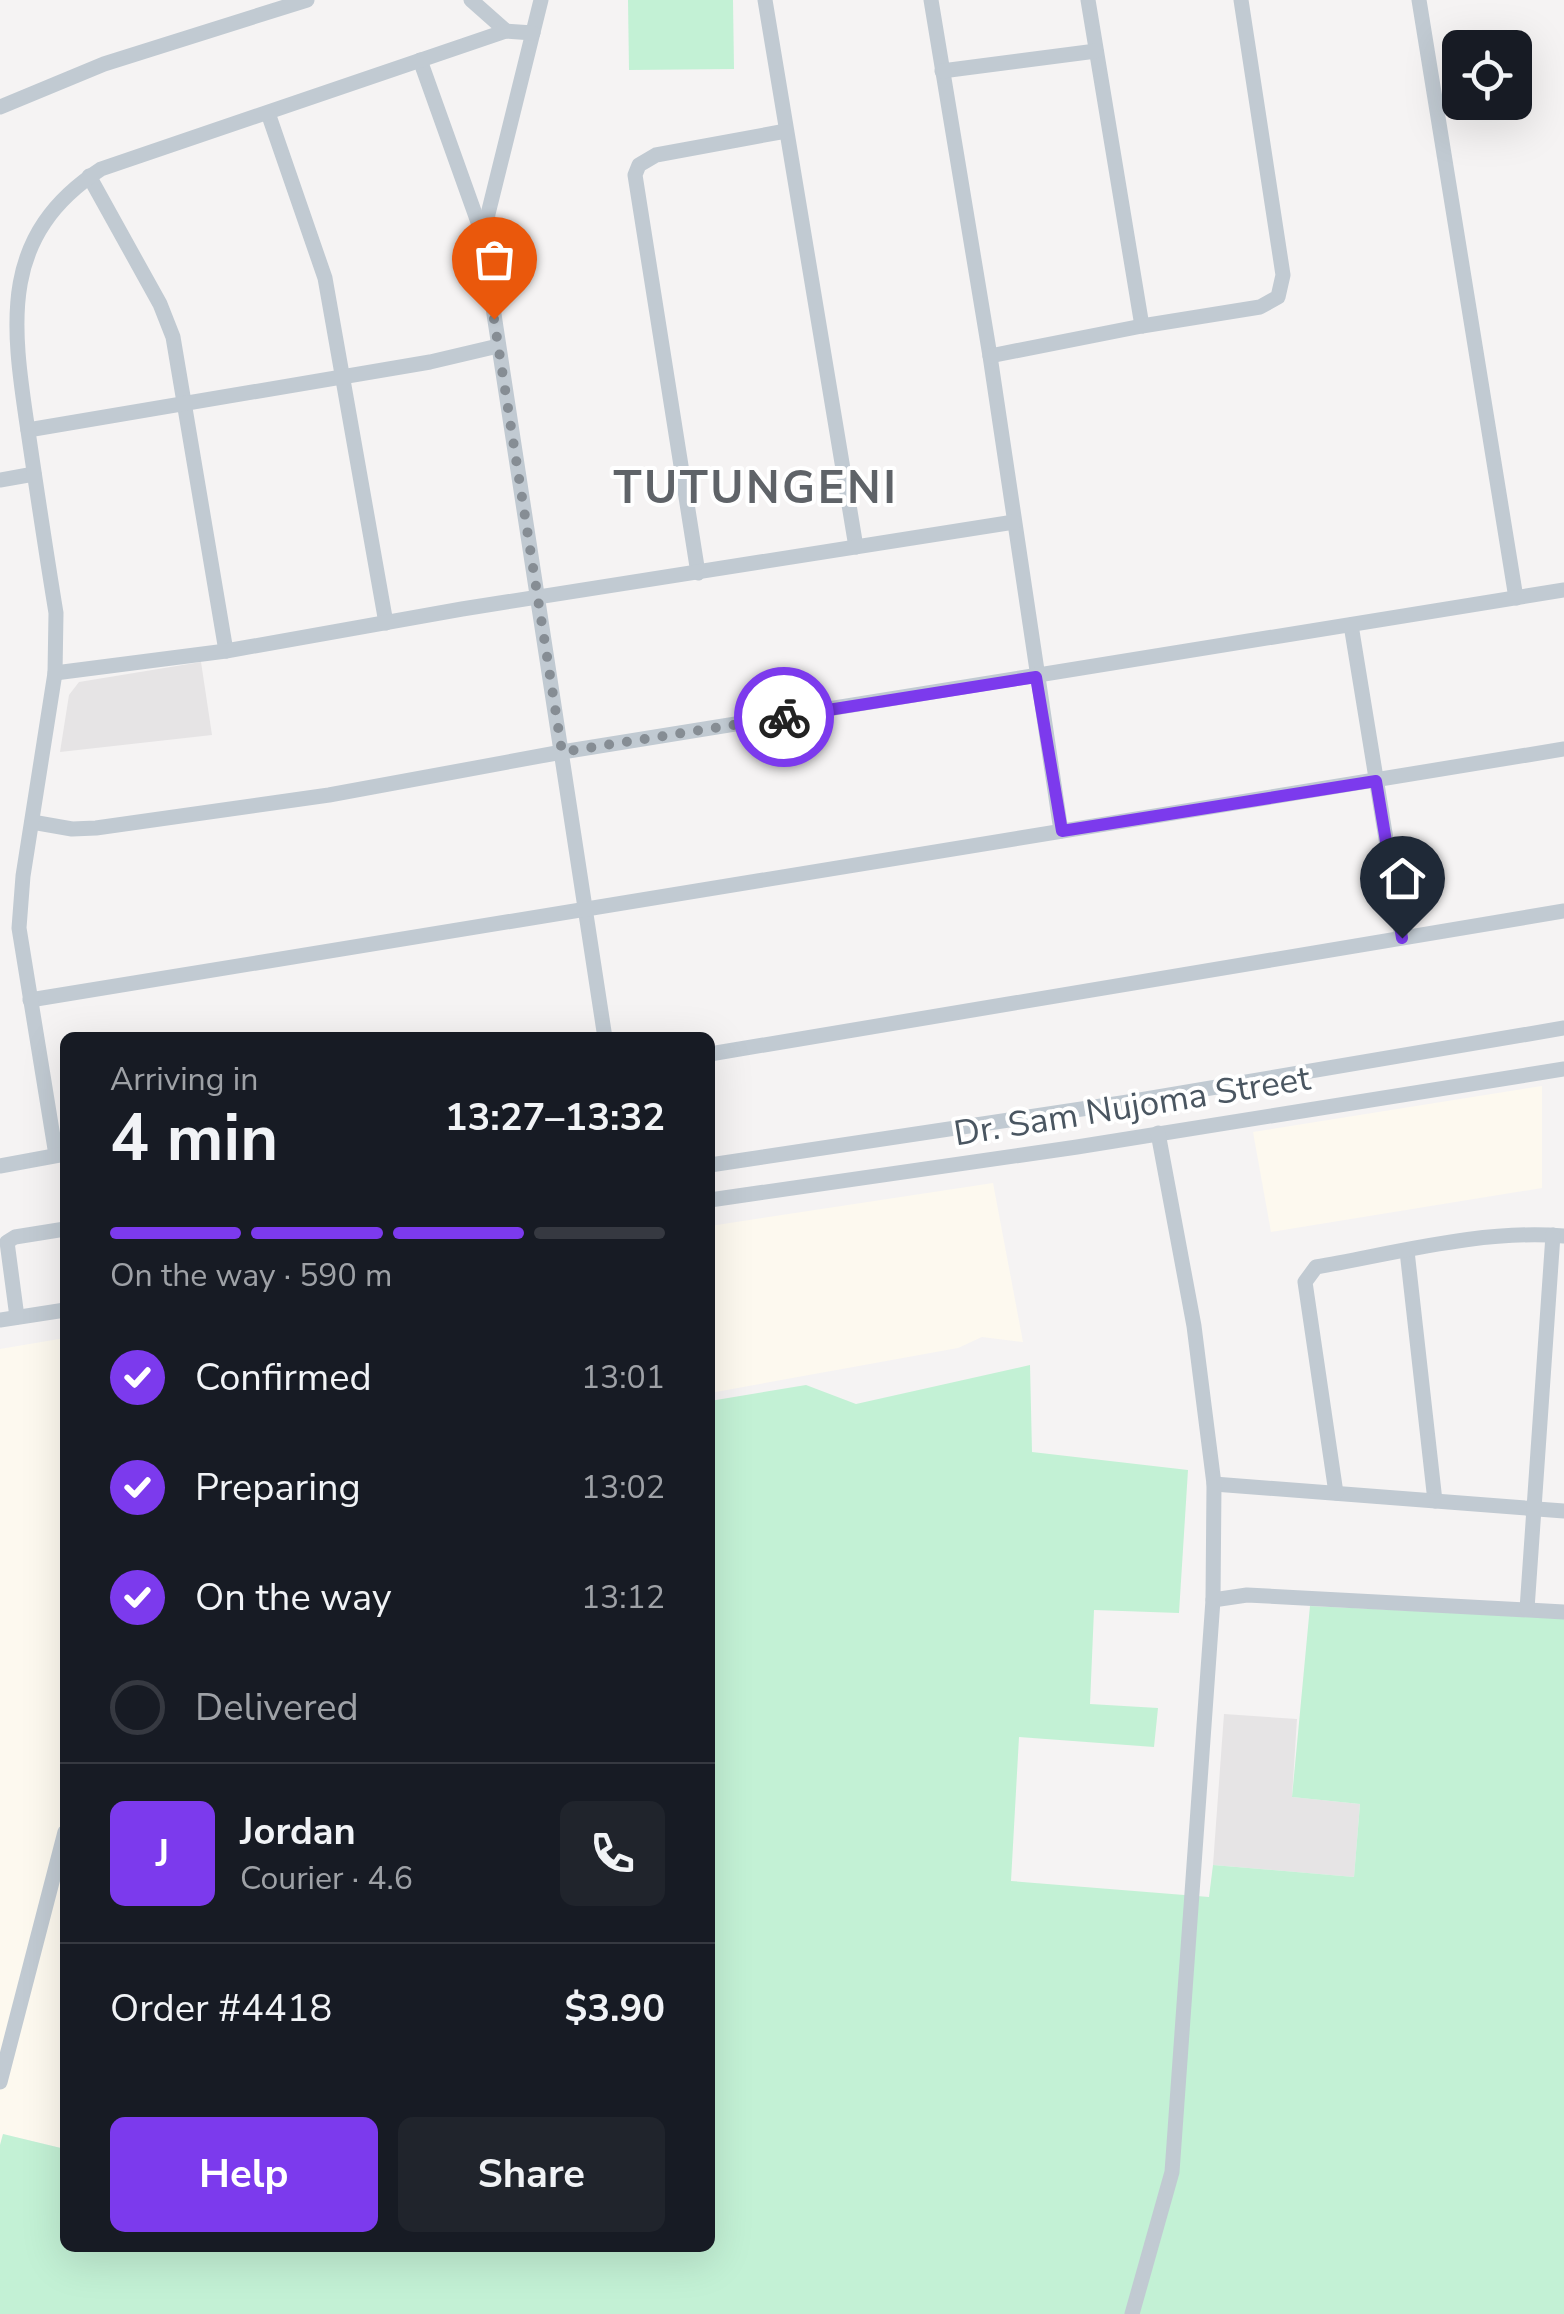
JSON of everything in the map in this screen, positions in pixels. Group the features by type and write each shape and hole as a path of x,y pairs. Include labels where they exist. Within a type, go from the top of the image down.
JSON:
{"street":[{"path":"0,107 104,64 308,0"},
{"path":"471,0 506,31"},
{"path":"484,239 541,0"},
{"path":"765,0 856,548"},
{"path":"931,0 1062,831"},
{"path":"1088,0 1142,326"},
{"path":"990,356 1260,308 1270,304 1282,288 1241,0"},
{"path":"1419,0 1516,598"},
{"path":"60,1149 30,1000 20,916 55,673 56,613 5,310 28,240 59,198 89,176 124,160 506,31 533,33"},
{"path":"942,71 1096,51"},
{"path":"420,60 484,239 604,1032"},
{"path":"268,112 325,278 386,623"},
{"path":"698,573 635,176 639,166 656,155 786,131"},
{"path":"89,176 160,304 173,338 226,652"},
{"path":"28,430 342,377 498,346"},
{"path":"0,480 34,474"},
{"path":"55,673 226,652 1014,522"},
{"path":"32,822 72,829 96,828 330,795 562,752 1564,590"},
{"path":"1351,625 1402,938"},
{"path":"30,1000 1564,750"},
{"path":"715,1053 1564,912"},
{"path":"715,1164 1128,1102 1564,1028"},
{"name":"Dr. Sam Nujoma Street","path":"715,1199 1564,1068"},
{"path":"1132,2314 1172,2172 1213,1600 1214,1484 1194,1326 1158,1133"},
{"path":"0,1166 60,1154"},
{"path":"60,1230 15,1236 7,1242 8,1319 60,1311"},
{"path":"1336,1493 1305,1282 1316,1267 1477,1240 1558,1236 1527,1609"},
{"path":"1408,1251 1434,1502"},
{"path":"1214,1484 1564,1511"},
{"path":"1213,1600 1247,1594 1564,1612"},
{"path":"0,2082 60,1851"}],"shaded area":[{"path":"201,662 212,735 60,752 69,695 79,682"},
{"path":"1542,1086 1542,1188 1271,1232 1253,1132"},
{"path":"993,1183 1023,1342 982,1337 958,1348 715,1392 715,1225"},
{"path":"60,1339 60,2148 3,2134 0,2145 0,1349"},
{"path":"1224,1714 1297,1719 1292,1797 1360,1804 1354,1877 1213,1865"}],"green space":[{"path":"628,0 733,0 734,69 629,70"},
{"path":"1030,1365 1032,1452 1188,1470 1179,1613 1094,1610 1090,1704 1158,1708 1154,1747 1019,1737 1011,1881 1209,1897 1213,1865 1354,1877 1360,1804 1292,1797 1310,1606 1564,1618 1564,2314 0,2314 3,2134 60,2148 60,2252 715,2252 715,1400 806,1385 856,1404"}],"way so far":[{"path":"494,319 562,752 784,717"}],"district":[{"name":"TUTUNGENI","path":"756,488"}],"route":[{"path":"784,717 1036,677 1062,831 1376,781 1402,938"}]}
